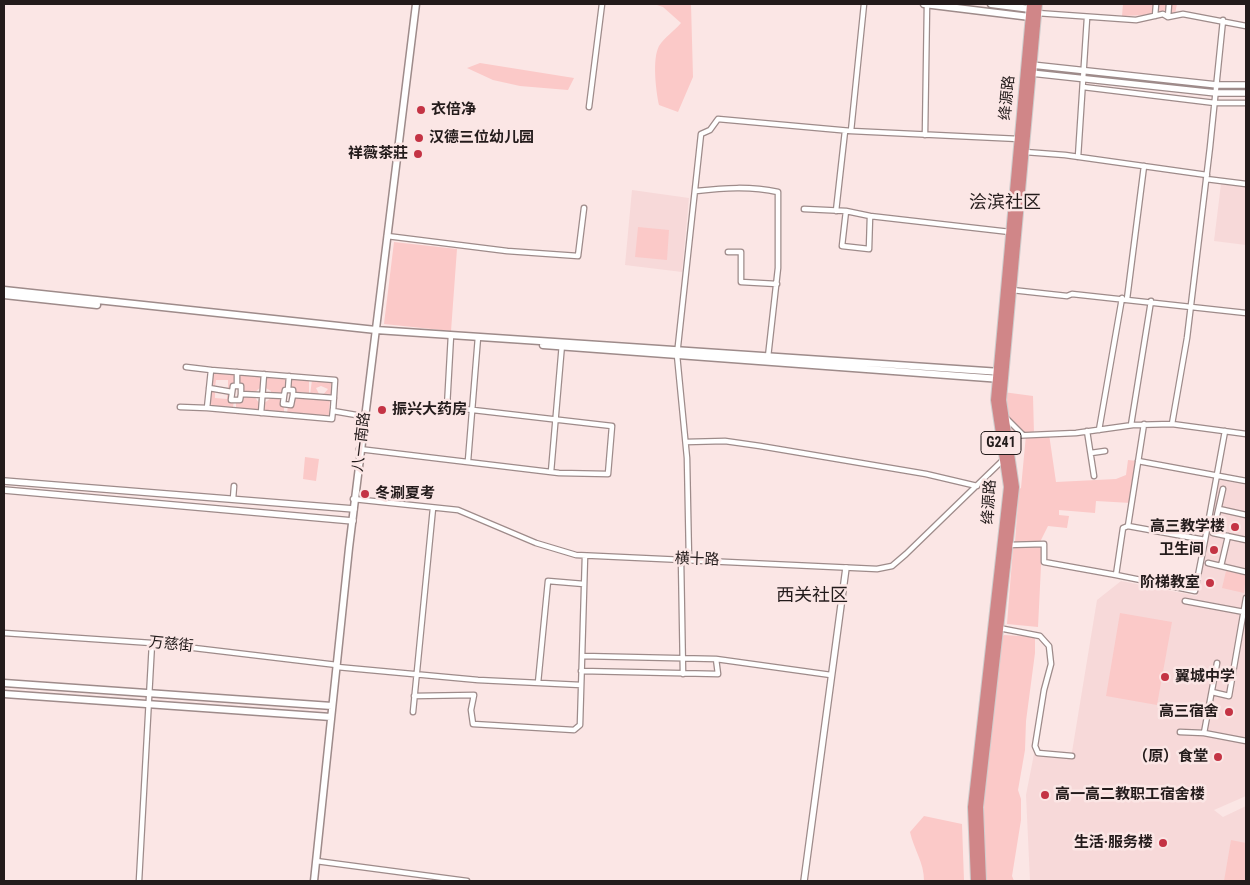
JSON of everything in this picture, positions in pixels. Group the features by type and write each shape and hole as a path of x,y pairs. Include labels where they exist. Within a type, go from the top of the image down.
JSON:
{"highway":[{"name":"绛源路","path":"982,881 979,807 1015,487 1002,400 1001,376 1010,232 1032,10 1038,4"},
{"name":"绛源路","path":"975,881 972,807 1008,487 995,400 1001,376 1012,290 1032,69 1032,10"}],"main road":[{"name":"八一南路","path":"312,881 316,861 351,521 414,4"},
{"path":"926,4 1032,10"},
{"path":"991,4 1032,10"},
{"path":"4,290 375,331"},
{"path":"4,295 375,331 1001,376"},
{"path":"4,683 331,706"},
{"path":"4,694 330,717"},
{"name":"八一南路","path":"312,881 330,717"}],"street":[{"path":"589,107 602,4"},
{"path":"851,131 864,4"},
{"path":"925,135 926,4"},
{"path":"1155,16 1156,4"},
{"path":"1168,18 1169,4"},
{"path":"1032,10 1087,18 1136,20 1163,14 1168,18"},
{"path":"1168,18 1183,14 1246,26"},
{"path":"1078,157 1087,18"},
{"path":"1172,424 1187,338 1217,85 1222,20"},
{"path":"1032,69 1217,85 1246,85"},
{"path":"1032,69 1084,79 1216,93 1246,93"},
{"path":"1083,87 1215,103 1246,103"},
{"path":"689,560 686,442 678,353 701,134 710,130 718,119 845,131 1019,138"},
{"path":"836,211 845,131"},
{"path":"1025,152 1144,166 1246,184"},
{"path":"1099,430 1125,298 1144,166"},
{"path":"696,191 760,188 778,192 777,284 768,359"},
{"path":"386,236 507,251 578,256 584,208"},
{"path":"804,209 846,211 870,216 1010,232"},
{"path":"846,211 842,246 869,249 870,216"},
{"path":"728,252 741,252 741,282 777,284"},
{"path":"1012,290 1067,296 1072,294 1125,298 1246,313"},
{"path":"1131,425 1151,301"},
{"path":"360,449 551,472 608,474 612,426 447,407 451,337"},
{"path":"468,461 478,339"},
{"path":"551,472 562,345"},
{"path":"180,407 332,419 335,380 186,367"},
{"path":"207,408 211,370"},
{"path":"237,372 237,386"},
{"path":"261,413 264,374"},
{"path":"288,390 293,390 292,405 282,404 285,390 288,390 289,376"},
{"path":"232,386 241,386 240,400 235,400 232,400 232,386"},
{"path":"209,388 232,392"},
{"path":"241,394 284,396"},
{"path":"293,395 334,398"},
{"path":"234,410 235,400"},
{"path":"286,415 287,405"},
{"path":"333,409 333,411 364,416"},
{"path":"1005,417 1023,435"},
{"path":"1116,575 1124,528 1128,526 1144,424"},
{"path":"1008,436 1099,430 1144,424 1172,424 1246,434"},
{"path":"1087,431 1094,476"},
{"path":"1008,545 1044,544 1044,562 1195,591 1225,431"},
{"path":"686,442 725,441 760,446 926,474 977,486"},
{"path":"1091,453 1105,450"},
{"name":"横十路","path":"354,499 458,510 536,544 576,555 877,569 892,566 1004,459"},
{"path":"1138,461 1246,481"},
{"path":"4,481 353,509"},
{"path":"233,499 234,486"},
{"path":"1223,488 1213,533 1246,540"},
{"path":"4,490 351,521"},
{"path":"413,712 433,508"},
{"path":"1219,509 1246,515"},
{"path":"1128,526 1205,540"},
{"path":"1221,566 1228,536"},
{"path":"414,696 474,695 471,710 473,724 574,730 580,725 585,556"},
{"path":"682,559 683,674"},
{"path":"1208,563 1246,572"},
{"path":"804,881 846,568"},
{"path":"538,683 548,581 584,584"},
{"path":"1212,692 1229,696 1246,598"},
{"path":"1185,602 1244,612"},
{"path":"999,628 1040,636 1050,646 1051,664 1044,690 1036,746 1038,753 1072,756"},
{"name":"万慈街","path":"4,633 152,642 417,675 581,685"},
{"path":"139,881 152,642"},
{"path":"582,656 716,659 831,675"},
{"path":"581,671 718,674 716,659"},
{"path":"1204,733 1217,663"},
{"path":"1180,732 1204,733 1246,741"},
{"path":"316,861 466,881"}],"shaded area":[{"path":"654,4 691,4 693,77 678,112 659,105 655,67 659,46 681,23 663,7"},
{"path":"1123,4 1177,4 1175,14 1122,16"},
{"path":"480,63 574,78 568,90 520,86 493,80 467,68"},
{"path":"1221,184 1246,187 1246,245 1214,241"},
{"path":"632,190 689,198 682,272 625,265"},
{"path":"638,227 669,230 667,260 635,257"},
{"path":"394,242 457,249 451,331 384,324"},
{"path":"213,372 236,373 236,385 231,392 228,391 228,380 216,380 215,387 212,387"},
{"path":"239,373 263,375 262,386 254,393 243,393 238,385"},
{"path":"265,375 288,377 287,389 283,388 283,395 271,395 271,391 264,387"},
{"path":"290,378 309,379 309,395 294,394 289,389"},
{"path":"312,380 332,381 331,397 322,396 328,389 321,386 316,388 320,396 310,395"},
{"path":"211,390 215,390 215,398 227,399 227,393 231,394 234,401 233,407 210,406"},
{"path":"1003,392 1033,396 1034,434 1049,434 1056,482 1116,479 1126,475 1128,460 1138,461 1131,503 1096,501 1095,513 1059,510 1059,515 1069,516 1067,528 1048,526 1040,542 1015,542 1026,435 1008,436"},
{"path":"242,395 254,396 259,403 259,411 236,409 236,402"},
{"path":"294,397 330,399 329,417 287,413 288,406"},
{"path":"271,398 282,398 281,405 284,406 284,413 262,411 263,404"},
{"path":"305,457 319,459 316,481 303,479"},
{"name":"翼城中学","path":"1217,479 1246,485 1246,796 1214,810 1223,817 1246,806 1246,881 1030,881 1026,795 1034,754 1071,758 1097,600 1121,581 1197,596"},
{"path":"1042,546 1038,627 1007,624 1013,548"},
{"path":"1226,571 1246,575 1244,593 1222,588"},
{"path":"1120,613 1172,622 1157,705 1106,696"},
{"path":"1004,635 1035,637 1035,653 1026,721 1025,750 1018,790 1021,799 1021,820 1012,876 1014,881 984,881 982,806 1002,637"},
{"path":"924,816 962,824 964,881 924,881 921,862 910,832"},
{"path":"1231,840 1246,843 1246,881 1224,881"}],"place":[{"name":"衣倍净","path":"421,110"},
{"name":"汉德三位幼儿园","path":"419,138"},
{"name":"祥薇茶莊","path":"418,154"},
{"name":"振兴大药房","path":"382,410"},
{"name":"冬涮夏考","path":"365,494"},
{"name":"高三教学楼","path":"1235,527"},
{"name":"卫生间","path":"1214,550"},
{"name":"阶梯教室","path":"1210,583"},
{"name":"翼城中学","path":"1165,677"},
{"name":"高三宿舍","path":"1229,712"},
{"name":"（原）食堂","path":"1218,757"},
{"name":"高一高二教职工宿舍楼","path":"1045,795"},
{"name":"生活·服务楼","path":"1163,843"}],"district":[{"name":"浍滨社区","path":"1005,203"},
{"name":"西关社区","path":"812,596"}]}
